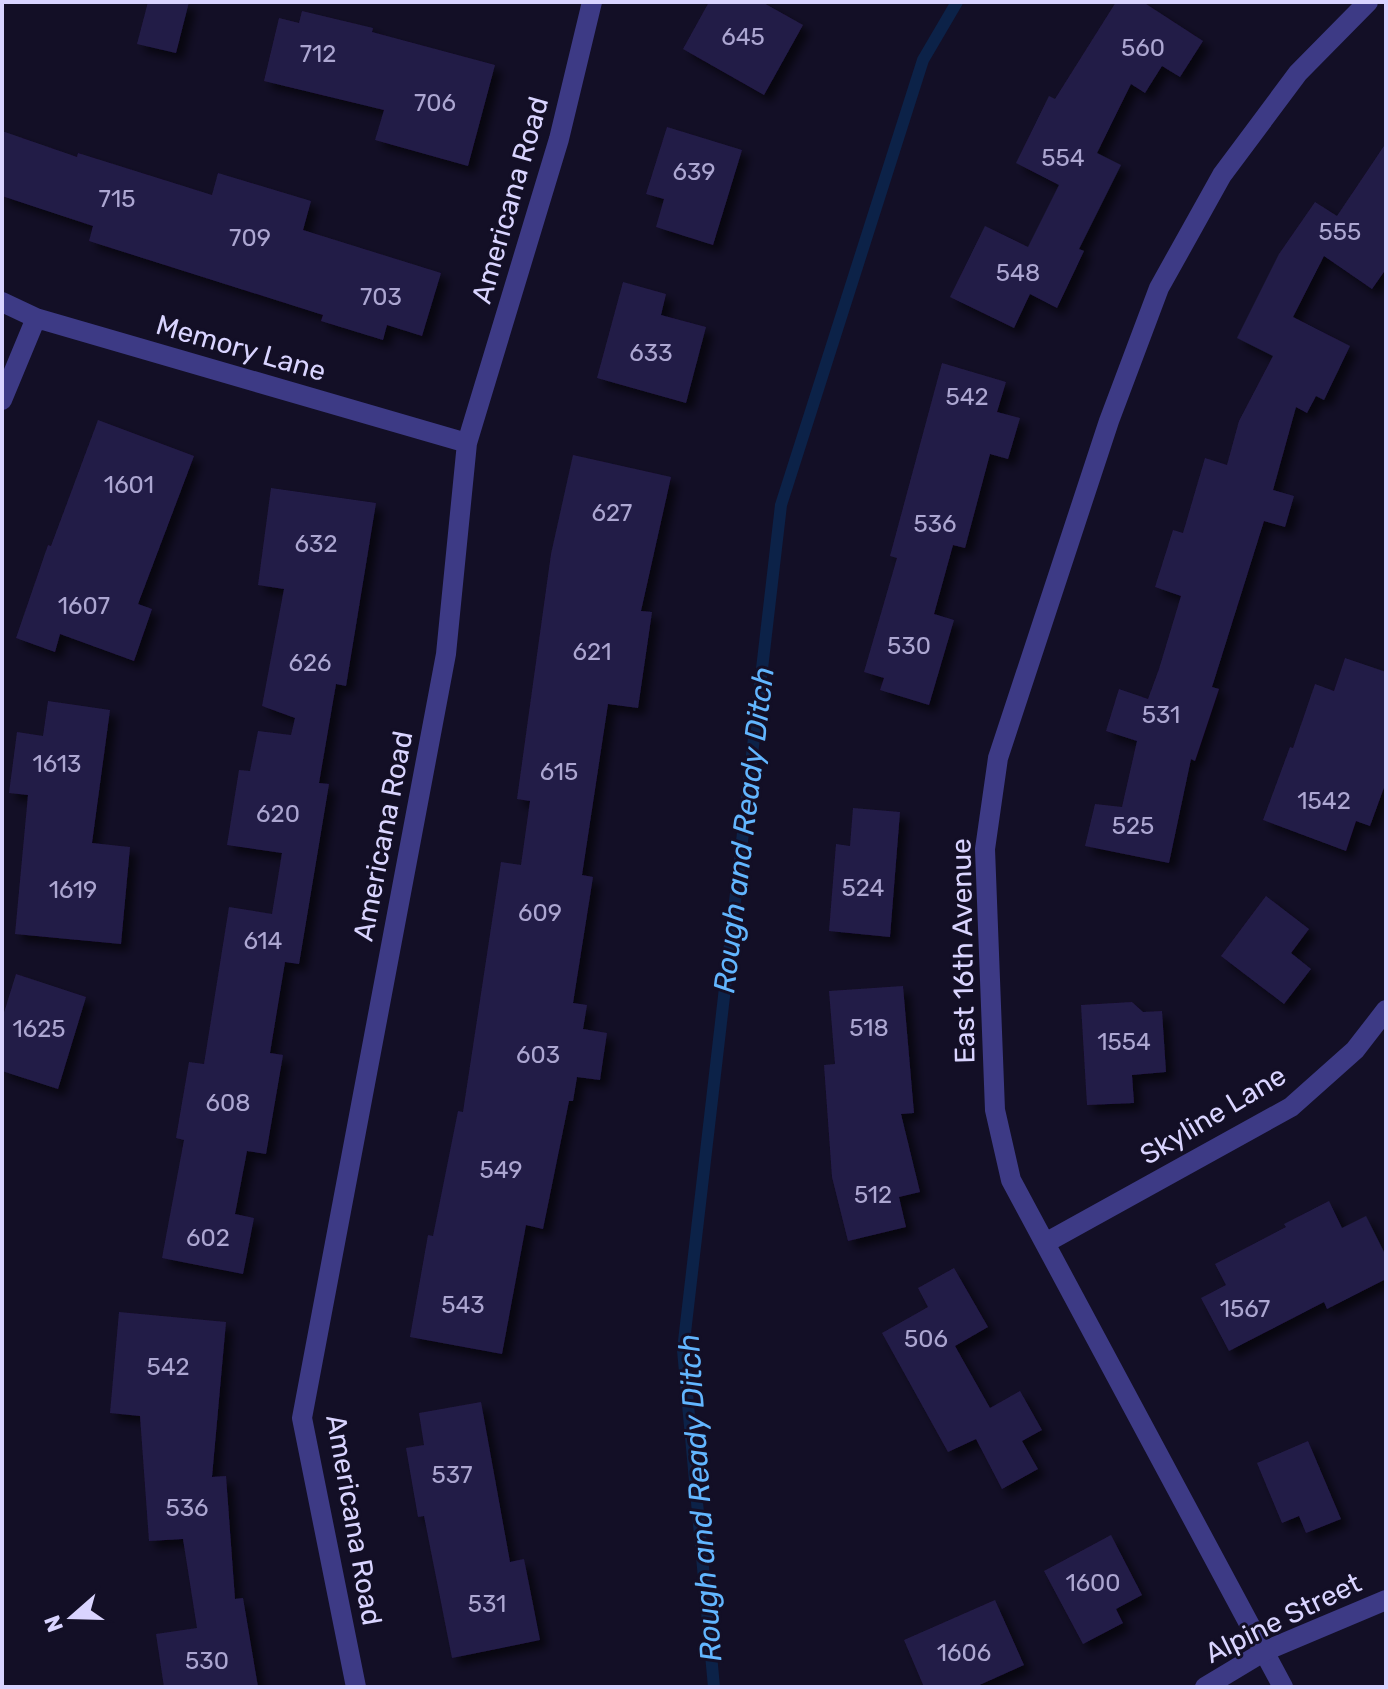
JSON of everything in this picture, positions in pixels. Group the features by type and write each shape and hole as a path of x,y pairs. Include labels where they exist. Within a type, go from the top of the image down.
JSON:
{"street":[{"name":"Americana Road","path":"356,1687 302,1418 446,654 467,443 559,139 592,2"},
{"name":"East 16th Avenue","path":"1283,1687 1047,1242 1011,1180 995,1110 985,849 998,758 1109,421 1159,288 1222,175 1298,73 1368,2"},
{"name":"Memory Lane","path":"2,302 36,318 467,443"},
{"path":"2,400 36,318"},
{"name":"Skyline Lane","path":"1047,1242 1291,1107 1355,1050 1386,1010"},
{"name":"Alpine Street","path":"1205,1687 1265,1651 1386,1600"}],"building":[{"path":"148,2 189,2 176,53 137,44"},
{"path":"709,2 762,2 803,25 764,95 683,49"},
{"path":"1116,2 1143,2 1203,41 1180,77 1162,66 1145,93 1131,84 1097,153 1121,165 1079,249 1084,251 1057,308 1030,294 1014,328 950,297 985,226 1028,247 1059,185 1016,163 1049,96 1055,99"},
{"path":"302,11 373,28 372,32 495,65 468,166 375,140 384,110 264,81 279,18 299,23"},
{"path":"667,127 742,150 713,245 656,227 664,199 646,194"},
{"path":"2,131 77,157 78,153 212,195 218,173 311,201 303,230 441,273 422,336 387,325 383,340 321,321 323,315 89,241 93,226 2,196"},
{"path":"1386,143 1386,269 1372,289 1324,256 1293,317 1350,346 1324,400 1316,396 1307,413 1296,407 1273,490 1294,496 1285,527 1264,521 1212,687 1219,689 1195,761 1191,759 1169,863 1085,846 1095,804 1122,807 1137,741 1106,731 1119,689 1148,699 1181,596 1155,587 1173,530 1183,533 1205,458 1227,465 1239,421 1273,356 1237,338 1279,254 1315,202 1337,216"},
{"path":"623,282 666,294 661,315 706,327 686,403 597,378"},
{"path":"942,363 1006,382 997,412 1020,418 1008,459 990,454 965,548 953,545 934,614 954,620 929,705 880,690 884,678 864,672 897,558 890,556"},
{"path":"98,420 194,456 138,604 152,609 134,661 60,634 55,652 16,638 48,545 51,546"},
{"path":"573,455 671,477 641,611 652,612 638,708 608,704 582,875 593,877 573,1003 587,1005 583,1029 607,1033 600,1080 577,1077 573,1101 569,1101 543,1229 526,1225 502,1354 410,1337 428,1235 433,1236 458,1111 463,1112 501,862 521,865 530,801 517,799 551,554"},
{"path":"271,488 376,503 346,686 336,684 319,783 329,784 299,964 285,962 270,1053 283,1055 266,1154 247,1151 235,1214 254,1218 243,1274 162,1258 184,1140 176,1138 189,1062 204,1064 229,907 272,914 282,853 227,845 239,770 250,771 258,731 291,735 295,718 262,706 284,589 258,585"},
{"path":"1345,658 1386,672 1386,782 1370,826 1356,821 1346,851 1263,820 1315,684 1334,691"},
{"path":"48,701 110,710 92,843 130,847 121,944 15,934 28,795 9,793 17,732 43,736"},
{"path":"853,808 900,812 890,937 829,931 836,844 850,846"},
{"path":"1266,896 1309,929 1291,953 1311,969 1284,1004 1221,956"},
{"path":"16,974 86,997 58,1089 2,1071 2,1019"},
{"path":"903,986 914,1113 901,1114 920,1192 899,1197 906,1227 848,1241 832,1177 824,1065 835,1064 829,991"},
{"path":"1132,1002 1143,1012 1162,1011 1166,1072 1132,1075 1134,1103 1087,1105 1081,1005"},
{"path":"1329,1201 1342,1228 1366,1216 1386,1256 1386,1279 1327,1309 1324,1302 1229,1351 1201,1298 1226,1285 1215,1264"},
{"path":"954,1268 988,1327 955,1346 990,1408 1020,1391 1042,1430 1022,1441 1038,1469 1002,1489 976,1439 948,1452 882,1333 928,1307 918,1288"},
{"path":"119,1312 226,1322 212,1477 226,1476 235,1599 243,1598 258,1687 164,1687 156,1634 197,1628 183,1539 149,1541 140,1416 110,1413"},
{"path":"481,1402 510,1562 524,1559 540,1640 452,1658 424,1516 418,1517 406,1448 424,1445 419,1413"},
{"path":"1308,1441 1341,1519 1306,1533 1299,1516 1282,1523 1257,1463"},
{"path":"1111,1535 1142,1595 1116,1609 1123,1623 1083,1644 1044,1571"},
{"path":"995,1600 1024,1665 975,1687 924,1687 904,1640"}],"waterway":[{"name":"Rough and Ready Ditch","path":"714,1687 683,1350 781,505 923,60 957,2"}]}
